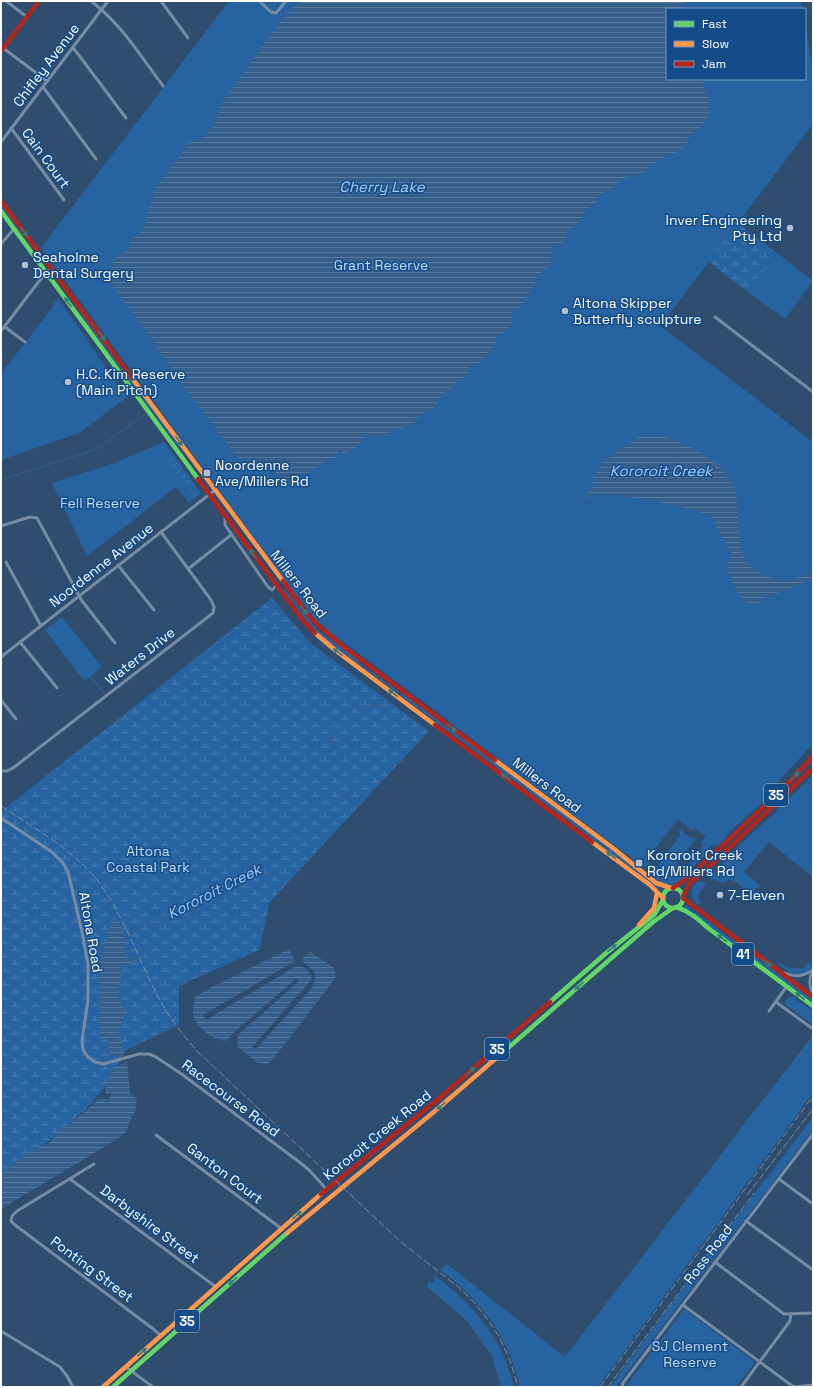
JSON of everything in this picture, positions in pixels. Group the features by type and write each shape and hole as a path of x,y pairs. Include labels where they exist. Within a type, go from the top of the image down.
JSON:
{"main road":[{"path":"2,50 39,1"},
{"name":"Millers Road","path":"1,201 312,620 327,634 374,670 613,848 656,883 672,888"},
{"name":"Millers Road","path":"1,211 304,622 314,632 370,676 642,879 663,899"},
{"path":"276,586 282,581"},
{"name":"35","path":"663,899 664,893 691,875 781,790 813,756"},
{"name":"35","path":"675,908 681,904 690,883 704,872 813,768"},
{"path":"672,888 680,891 683,897"},
{"path":"638,926 654,908 657,893"},
{"name":"41","path":"683,897 813,997"},
{"path":"663,899 667,906 675,908"},
{"name":"Kororoit Creek Road","path":"103,1387 257,1250 358,1163 442,1096 623,938 655,913 663,899"},
{"name":"41","path":"675,908 684,909 694,915 708,928 813,1006"},
{"name":"Kororoit Creek Road","path":"113,1387 287,1233 435,1111 660,916 675,908"},
{"path":"623,938 631,941"},
{"path":"551,1001 556,1006"},
{"path":"366,1157 371,1163"},
{"path":"358,1163 363,1169"},
{"path":"282,1229 287,1233"},
{"path":"257,1250 262,1255"},
{"path":"216,1287 220,1292"}],"street":[{"path":"6,1 27,17"},
{"path":"91,1 102,9 119,26 163,86"},
{"name":"Chifley Avenue","path":"1,142 108,1"},
{"path":"161,1 188,38"},
{"path":"259,1 271,12 276,13 286,1"},
{"path":"73,48 126,118"},
{"path":"2,50 47,81"},
{"path":"43,87 96,160"},
{"name":"Cain Court","path":"11,128 64,200"},
{"path":"1,244 14,229"},
{"path":"1,331 46,273 52,268"},
{"path":"715,317 813,392"},
{"path":"5,327 25,342"},
{"name":"Noordenne Avenue","path":"1,657 215,490"},
{"path":"225,516 225,525 231,535 268,587 272,590 276,586"},
{"path":"1,526 30,517 37,518 80,596 115,643"},
{"name":"Waters Drive","path":"1,771 7,771 13,768 212,613 214,607 211,600 161,532"},
{"path":"188,569 231,535"},
{"path":"6,562 41,626"},
{"path":"118,566 154,610"},
{"path":"20,642 57,688"},
{"path":"1,700 16,720"},
{"name":"Altona Road","path":"1,818 52,852 63,863 68,872 88,964 88,1000 82,1046 91,1060 99,1064 110,1063"},
{"path":"777,970 796,976 803,976 813,970"},
{"path":"813,970 809,980 813,994"},
{"path":"769,1011 787,986"},
{"path":"776,1002 813,1029"},
{"name":"Racecourse Road","path":"110,1063 130,1056 145,1054 153,1056 184,1075 302,1164 327,1190"},
{"name":"Ganton Court","path":"156,1135 282,1229"},
{"name":"Ross Road","path":"622,1387 623,1383 746,1221 812,1137"},
{"path":"70,1179 94,1164"},
{"name":"Ponting Street","path":"70,1179 14,1213 11,1219 12,1222 161,1336"},
{"name":"Darbyshire Street","path":"70,1179 216,1287"},
{"path":"779,1179 813,1204"},
{"path":"746,1221 813,1270"},
{"path":"715,1262 786,1315 813,1313"},
{"path":"683,1305 793,1386 813,1385"},
{"path":"741,1387 790,1321 791,1314"},
{"path":"1,1330 60,1367 73,1387"},
{"path":"126,1366 153,1387"}],"green space":[{"name":"Grant Reserve","path":"229,1 801,1 802,8 666,8 666,80 806,80 806,30 813,71 813,124 670,313 664,319 655,322 813,442 813,744 773,787 774,792 734,828 719,845 712,845 709,848 709,852 688,871 685,877 674,885 658,882 653,878 652,873 327,630 315,619 41,248","holes":["678,819 693,831 695,828 706,837 700,843 703,846 684,870 678,866 677,863 695,840 694,837 692,839 683,832 684,829 679,832 680,835 656,868 646,861"]},
{"path":"1,204 34,251 1,207"},
{"path":"738,223 777,253 748,292 708,261"},
{"path":"777,253 813,281 785,319 748,292"},
{"path":"58,298 127,397 79,433 1,460 1,374"},
{"path":"78,308 178,444 185,456 82,317"},
{"name":"Fell Reserve","path":"164,442 201,493 189,503 176,487 87,556 52,483 112,464"},
{"path":"169,452 192,483 189,485 197,495 195,496 164,456"},
{"path":"284,588 318,630 398,691 397,693 318,634 284,591"},
{"name":"Altona Coastal Park","path":"272,598 313,645 429,731 270,902 259,950 179,986 179,1025 126,1050 107,1084 91,1104 57,1135 1,1174 1,812"},
{"path":"62,617 102,667 91,676 104,692 103,693 90,677 84,681 45,630"},
{"path":"402,693 624,859 660,888 659,890 400,695"},
{"path":"813,775 813,877 769,842 744,872 760,885 752,894 730,879 723,883 711,879 710,877 741,843 778,811 777,809"},
{"path":"702,881 706,884 698,896 700,903 699,906 693,899 692,888 697,882"},
{"path":"686,905 813,1000 813,1003 710,927 693,912 684,908"},
{"path":"808,962 812,965 813,964 813,968 805,973 799,974 789,973 778,964 779,963 791,968 804,968"},
{"path":"789,997 793,997 813,1011 813,1025 786,1005 786,1000"},
{"path":"813,1035 813,1093 598,1387 520,1387 508,1352 491,1321 469,1294 440,1270 447,1264 565,1357"},
{"path":"813,1117 813,1130 616,1387 610,1387 687,1283"},
{"path":"435,1276 463,1299 485,1324 502,1353 514,1387 501,1387 492,1356 467,1321 426,1286 429,1281 432,1283"},
{"name":"SJ Clement Reserve","path":"684,1309 755,1362 736,1387 625,1387"}],"water":[{"name":"Cherry Lake","path":"300,1 684,1 685,8 666,8 666,80 702,80 709,100 710,112 705,123 692,133 686,144 677,153 671,153 648,168 645,172 622,179 612,189 600,194 595,200 596,203 570,231 566,233 566,238 561,245 552,247 551,263 536,278 520,309 517,307 511,312 513,323 504,333 501,333 495,339 496,342 492,349 477,365 469,367 469,372 459,382 454,383 450,389 438,399 437,404 432,410 421,414 414,423 376,438 367,435 362,442 355,444 355,449 343,454 339,451 336,454 338,457 329,459 307,474 300,474 298,476 288,478 280,477 271,470 254,467 237,457 183,386 149,335 113,287 111,276 112,264 117,257 128,249 133,238 137,236 147,221 146,215 153,198 153,191 190,142 202,139 212,127 218,115 221,104 286,14"},
{"name":"Kororoit Creek","path":"638,437 665,437 704,454 719,465 730,479 734,487 737,497 742,549 745,559 752,568 768,576 781,579 800,577 813,572 813,579 766,597 760,602 751,605 738,594 733,584 727,568 732,554 728,545 721,537 712,517 690,509 645,499 607,494 584,498 593,486 593,480 600,466 615,453"},
{"path":"117,918 127,942 123,950 127,960 134,957 134,962 121,967 121,978 117,995 122,1005 124,1016 118,1030 124,1055 113,1057 110,1054 108,1039 99,1038 100,961 111,926"},
{"path":"289,949 295,961 203,1015 206,1020 296,966 306,968 312,978 252,1047 256,1049 312,988 315,979 314,971 303,962 303,957 311,952 334,968 336,977 268,1064 256,1062 237,1046 238,1035 299,981 297,978 233,1033 227,1041 216,1039 206,1033 197,1024 193,1013 195,997"},
{"path":"127,1062 130,1093 137,1099 135,1112 131,1117 127,1130 124,1134 1,1209 1,1174 26,1155 50,1142 61,1129 71,1123 98,1100 104,1098 108,1100 111,1096 111,1092 107,1095 105,1091 106,1081 111,1073 110,1069"}],"waterway":[{"path":"159,404 183,386"},
{"path":"1,480 97,449 145,414"},
{"name":"Kororoit Creek","path":"402,689 424,667 434,654 437,648 438,640 435,627 475,579 509,552 540,531 556,510 566,513 577,508 579,501 584,498"},
{"name":"Kororoit Creek","path":"124,938 142,927 255,872 280,854 290,845 296,836 303,815 308,810 325,800 345,796 351,790 354,781 352,773 332,746 334,731 341,714 348,709 356,707 390,704 395,698"},
{"path":"133,960 142,952 157,921"}],"railway":[{"path":"1,806 76,858 97,880 116,909 162,1004 178,1028 197,1051 401,1242 457,1286 471,1299 499,1336 511,1363 518,1387"},
{"path":"600,1387 813,1096"},
{"path":"747,1195 813,1109"},
{"path":"608,1387 754,1193"}],"traffic: fast":[{"path":"1,211 198,479"},
{"path":"673,888 680,891 683,898 680,905 673,908 666,905 663,898 666,891 673,888"},
{"path":"550,1002 605,954 654,915 663,900"},
{"path":"676,907 693,916 813,1006"},
{"path":"501,1054 653,922 673,908"},
{"path":"113,1387 287,1233"}],"traffic: slow":[{"path":"132,378 283,581"},
{"path":"315,633 335,650 435,725"},
{"path":"495,760 613,848 656,883 671,888"},
{"path":"592,842 650,885 663,898"},
{"path":"639,925 654,908 657,893"},
{"path":"287,1233 435,1111 501,1054"},
{"path":"103,1387 321,1194"}],"traffic: jam":[{"path":"1,51 39,1"},
{"path":"1,201 132,378"},
{"path":"198,479 304,622 315,633"},
{"path":"283,581 312,620 344,647 495,760"},
{"path":"435,725 592,842"},
{"path":"673,888 691,875 786,786 813,756"},
{"path":"683,896 690,883 704,872 813,768"},
{"path":"683,898 813,997"},
{"path":"321,1194 442,1096 550,1002"}],"place":[{"name":"Inver Engineering Pty Ltd","path":"790,228"},
{"name":"Seaholme Dental Surgery","path":"25,265"},
{"name":"Altona Skipper Butterfly sculpture","path":"565,311"},
{"name":"H.C. Kim Reserve (Main Pitch)","path":"68,382"},
{"name":"Noordenne Ave/Millers Rd","path":"207,473"},
{"name":"Kororoit Creek Rd/Millers Rd","path":"639,863"},
{"name":"7-Eleven","path":"720,895"}]}
